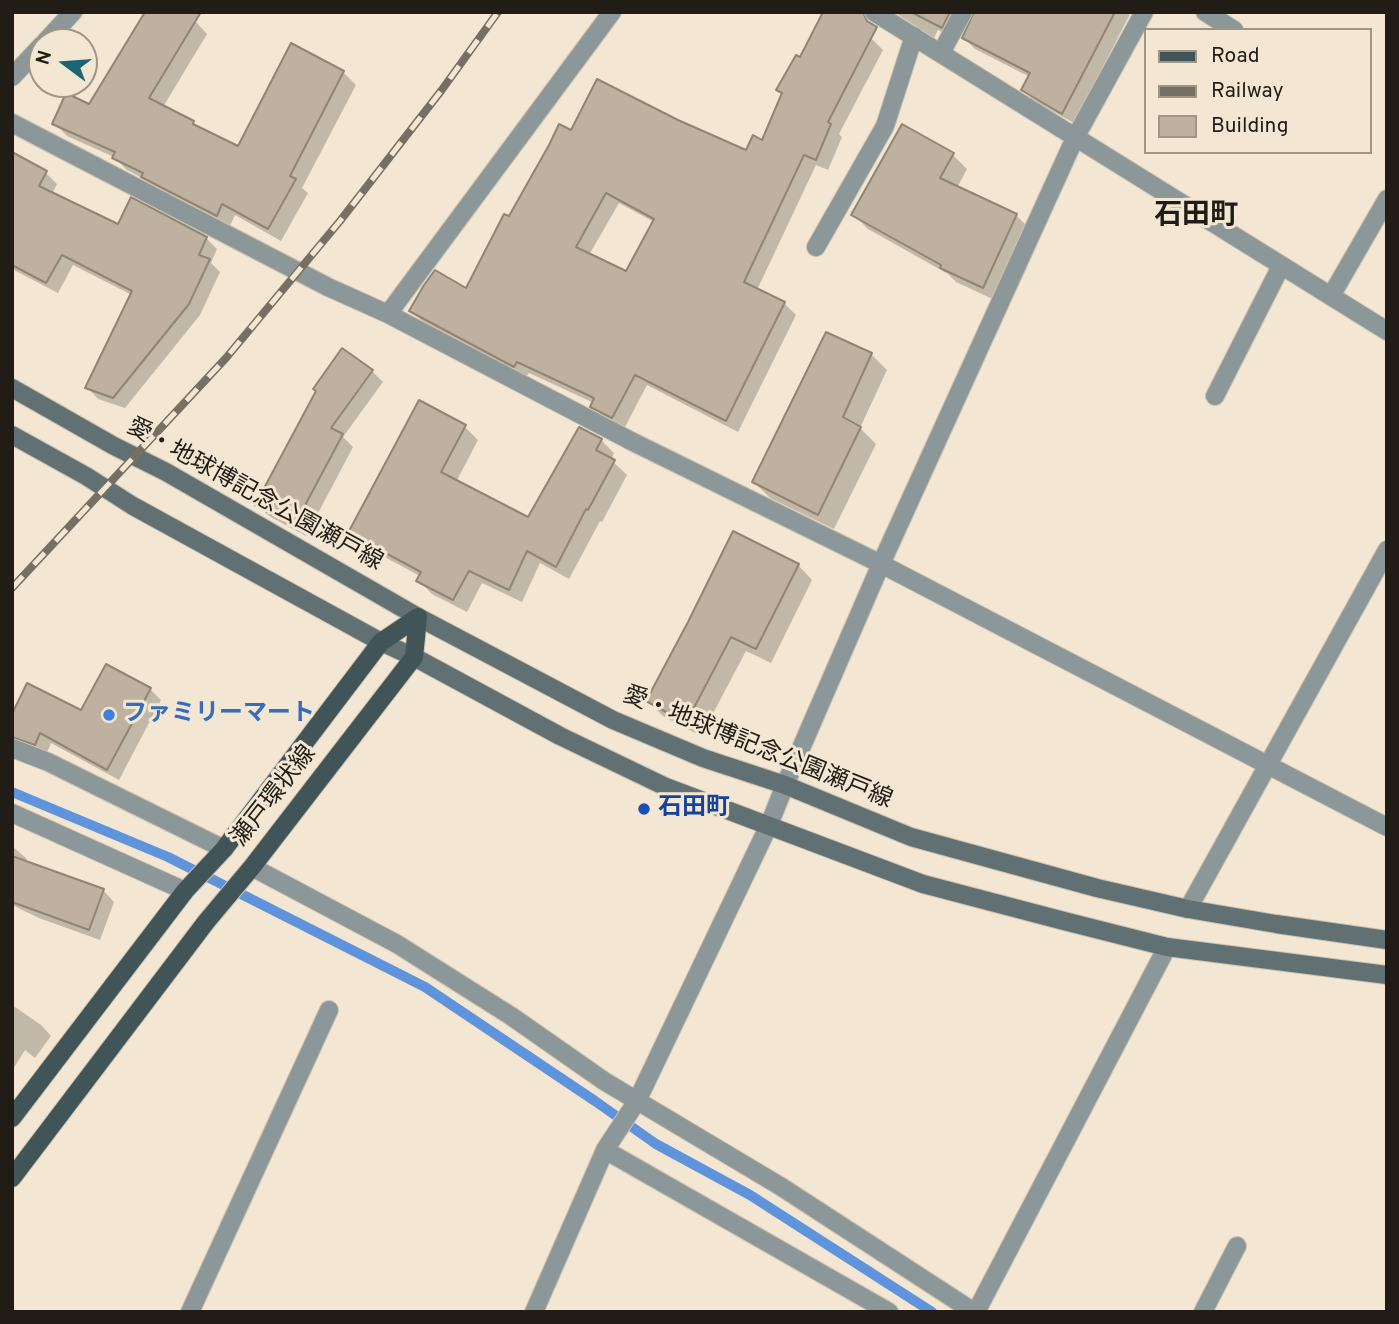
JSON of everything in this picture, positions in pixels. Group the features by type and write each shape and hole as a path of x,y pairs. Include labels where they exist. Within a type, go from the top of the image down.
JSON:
{"main road":[{"name":"愛・地球博記念公園瀬戸線","path":"12,388 166,472 418,617 613,720 702,758 785,785 911,836 1097,888 1188,909 1387,940"},
{"path":"12,435 133,506 381,642 560,736 666,787 923,884 1167,947 1387,975"},
{"name":"瀬戸環状線","path":"12,1118 185,891 224,849 381,642 418,617"},
{"path":"414,657 418,617"},
{"name":"瀬戸環状線","path":"12,1178 206,922 252,867 414,657"}],"street":[{"path":"58,28 73,12"},
{"path":"388,314 612,12"},
{"path":"874,12 1387,331"},
{"path":"941,53 963,12"},
{"path":"534,1312 605,1150 636,1101 769,825 881,564 1075,138 1144,12"},
{"path":"1205,12 1231,28"},
{"path":"816,247 885,125 914,36"},
{"path":"12,77 28,60"},
{"path":"12,123 633,442 881,564 1387,827"},
{"path":"1331,296 1387,200"},
{"path":"1215,396 1281,266"},
{"path":"1188,909 1387,550"},
{"path":"12,748 48,762 224,849"},
{"path":"12,813 185,891"},
{"path":"252,867 397,944 511,1016 604,1081 780,1186 975,1312 1167,947"},
{"path":"190,1312 329,1010"},
{"path":"605,1150 884,1310"},
{"path":"1202,1312 1237,1246"}],"building":[{"path":"145,12 201,12 149,98 238,146 291,43 344,71 290,176 296,179 268,229 222,204 217,216 141,177 143,173 112,158 115,152 52,124 64,98 76,98 89,104 93,98 98,98 98,89"},
{"path":"823,12 863,12 867,21 877,27 828,122 831,124 816,160 804,155 744,282 785,302 726,421 635,375 612,418 590,407 594,398 517,362 514,367 409,311 435,270 466,288 504,214 509,216 559,124 571,130 597,79 678,120 746,150 753,135 762,140 782,93 776,90 796,55 800,57","holes":["606,193 654,219 626,271 576,247"]},
{"path":"911,12 950,12 942,28"},
{"path":"974,12 1115,12 1062,114 1021,90 1030,73 962,38"},
{"path":"902,124 954,153 940,178 1017,214 983,288 940,268 941,265 851,215"},
{"path":"12,152 47,171 39,186 118,224 131,197 207,237 199,255 210,259 189,304 113,398 85,388 132,291 62,255 46,283 12,265"},
{"path":"826,332 872,353 843,417 861,427 818,515 752,482"},
{"path":"342,348 373,370 331,428 343,434 294,526 255,505 316,391 313,389"},
{"path":"419,400 466,425 441,472 528,517 579,427 602,439 596,450 615,460 556,567 527,551 509,590 469,571 453,600 416,581 421,572 348,533"},
{"path":"733,531 799,564 756,649 731,637 686,723 646,701"},
{"path":"106,664 151,688 107,770 40,733 35,745 12,737 12,714 27,683 81,710"},
{"path":"12,856 104,889 89,930 12,902"}],"waterway":[{"path":"12,792 168,857 425,987 656,1144 750,1195 932,1312"}],"railway":[{"path":"12,588 226,358 340,221 441,91 498,12"}],"place":[{"name":"ファミリーマート","path":"109,715"},
{"name":"石田町","path":"644,809"}],"district":[{"name":"石田町","path":"1196,217"}]}
